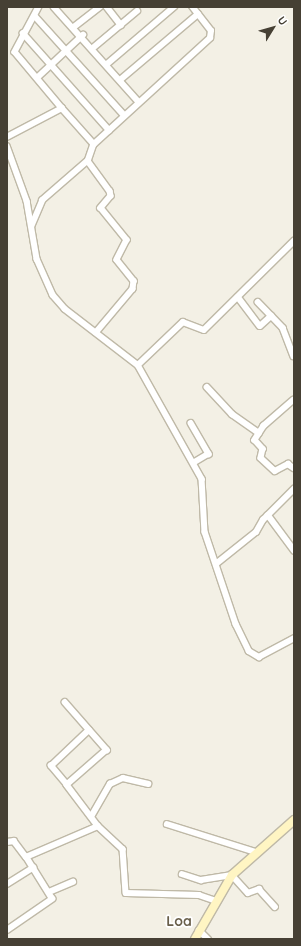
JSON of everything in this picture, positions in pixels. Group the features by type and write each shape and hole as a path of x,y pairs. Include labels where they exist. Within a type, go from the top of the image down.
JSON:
{"street":[{"path":"39,7 35,16 23,33 15,52 94,144"},
{"path":"54,7 94,47 120,80 140,102"},
{"path":"74,28 100,7"},
{"path":"107,7 121,25"},
{"path":"107,64 174,7"},
{"path":"31,227 50,191 88,161 94,144 210,38 211,31 192,7"},
{"path":"94,47 137,11"},
{"path":"120,80 198,14"},
{"path":"35,16 68,51 124,116"},
{"path":"23,33 109,130"},
{"path":"36,78 49,63 68,51 83,35"},
{"path":"7,137 62,108"},
{"path":"7,146 25,194 36,259 53,295 96,333 129,355 138,365 202,478 205,532 236,624 249,651 258,657 294,638"},
{"path":"88,161 110,191 111,196 101,208 127,240 117,260 134,281 133,289 96,333"},
{"path":"138,365 183,322 204,330 294,241"},
{"path":"238,297 260,326 271,316"},
{"path":"258,302 282,328 294,356"},
{"path":"207,387 232,414 258,433"},
{"path":"294,400 258,433 255,440 263,449 262,459 275,471 288,464 294,468"},
{"path":"191,423 209,454 194,463"},
{"path":"216,564 256,532 268,515 294,489"},
{"path":"268,515 294,550"},
{"path":"65,702 107,752 67,785"},
{"path":"89,730 51,766 92,815 98,826 123,849 126,893 199,894 216,901"},
{"path":"92,815 110,784 122,778 148,784"},
{"path":"195,939 232,875 256,852 294,820"},
{"path":"167,824 256,852"},
{"path":"26,857 98,826"},
{"path":"7,842 14,841 49,892 52,899 7,930"},
{"path":"7,884 33,868"},
{"path":"182,874 201,880 232,875"},
{"path":"232,875 248,893 258,889 275,907"},
{"path":"49,892 73,882"},
{"path":"199,930 208,939"}],"district":[{"name":"Loa","path":"179,921"}]}
